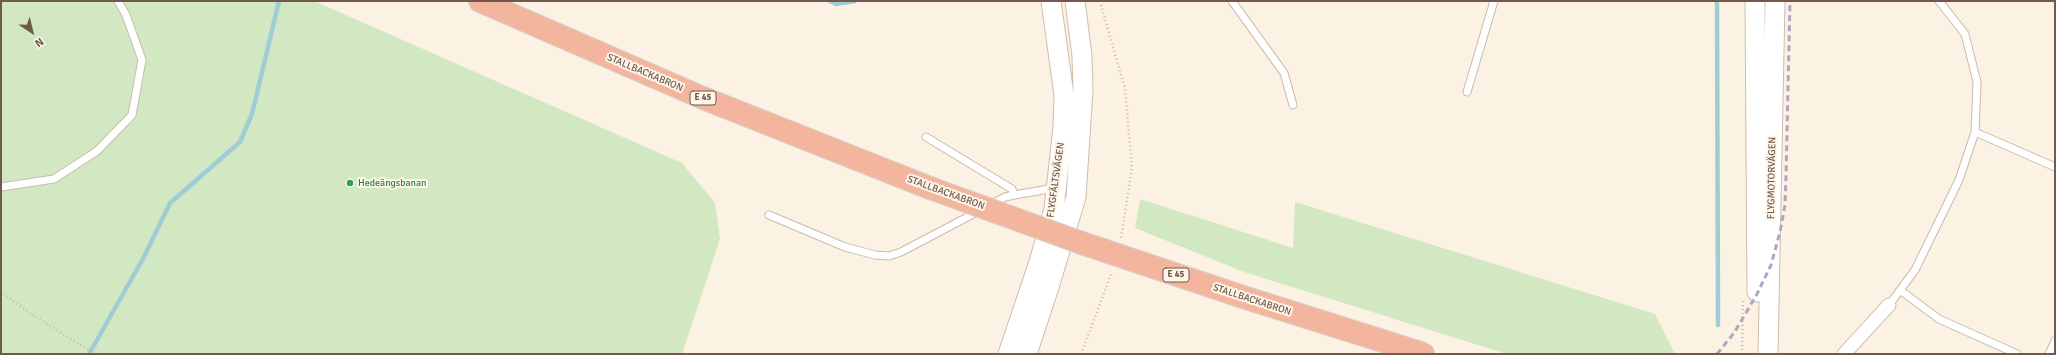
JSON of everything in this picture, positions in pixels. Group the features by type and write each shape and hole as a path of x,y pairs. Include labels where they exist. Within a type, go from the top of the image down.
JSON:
{"highway":[{"name":"STALLBACKABRON","path":"480,1 703,98 930,188 1079,242 1243,297 1424,354"}],"street":[{"name":"FLYGFÄLTSVÄGEN","path":"1008,354 1039,262 1054,209 1055,188 1063,127 1064,95 1051,1"},
{"name":"FLYGFÄLTSVÄGEN","path":"1027,354 1050,287 1076,197 1083,90 1082,56 1075,1"},
{"name":"FLYGMOTORVÄGEN","path":"1755,1 1757,354"},
{"name":"FLYGMOTORVÄGEN","path":"1768,354 1775,1"},
{"path":"1844,354 1889,305"}],"lane":[{"path":"1,187 54,179 98,151 132,115 142,60 126,15 118,1"},
{"path":"1232,1 1284,73 1294,105"},
{"path":"1467,92 1494,1"},
{"path":"1889,305 1916,270 1959,180 1975,132 1977,82 1965,34 1939,1"},
{"path":"1975,132 2055,167"},
{"path":"926,137 1012,189 1014,195"},
{"path":"769,215 845,247 875,255 889,256 901,252 1005,197 1055,188"},
{"path":"1900,290 1939,319 2017,354"},
{"path":"2049,354 2055,341"}],"path":[{"path":"1100,1 1124,89 1132,168 1120,245"},
{"path":"1081,354 1113,268"},
{"path":"1,291 31,314 95,354"}],"green space":[{"name":"Hedeängsbanan","path":"1,1 314,1 682,163 715,203 720,239 682,354 1,354"},
{"path":"1140,199 1293,248 1295,202 1655,314 1675,354 1507,354 1244,272 1135,228"}],"waterway":[{"path":"89,354 144,257 170,203 240,142 252,114 279,1"},
{"path":"830,1 836,4 855,1"},
{"path":"1717,1 1718,325"}],"railway":[{"path":"1717,354 1734,333 1757,294 1771,265 1780,232 1785,205 1790,1"}],"place":[{"name":"Hedeängsbanan","path":"350,183"}]}
